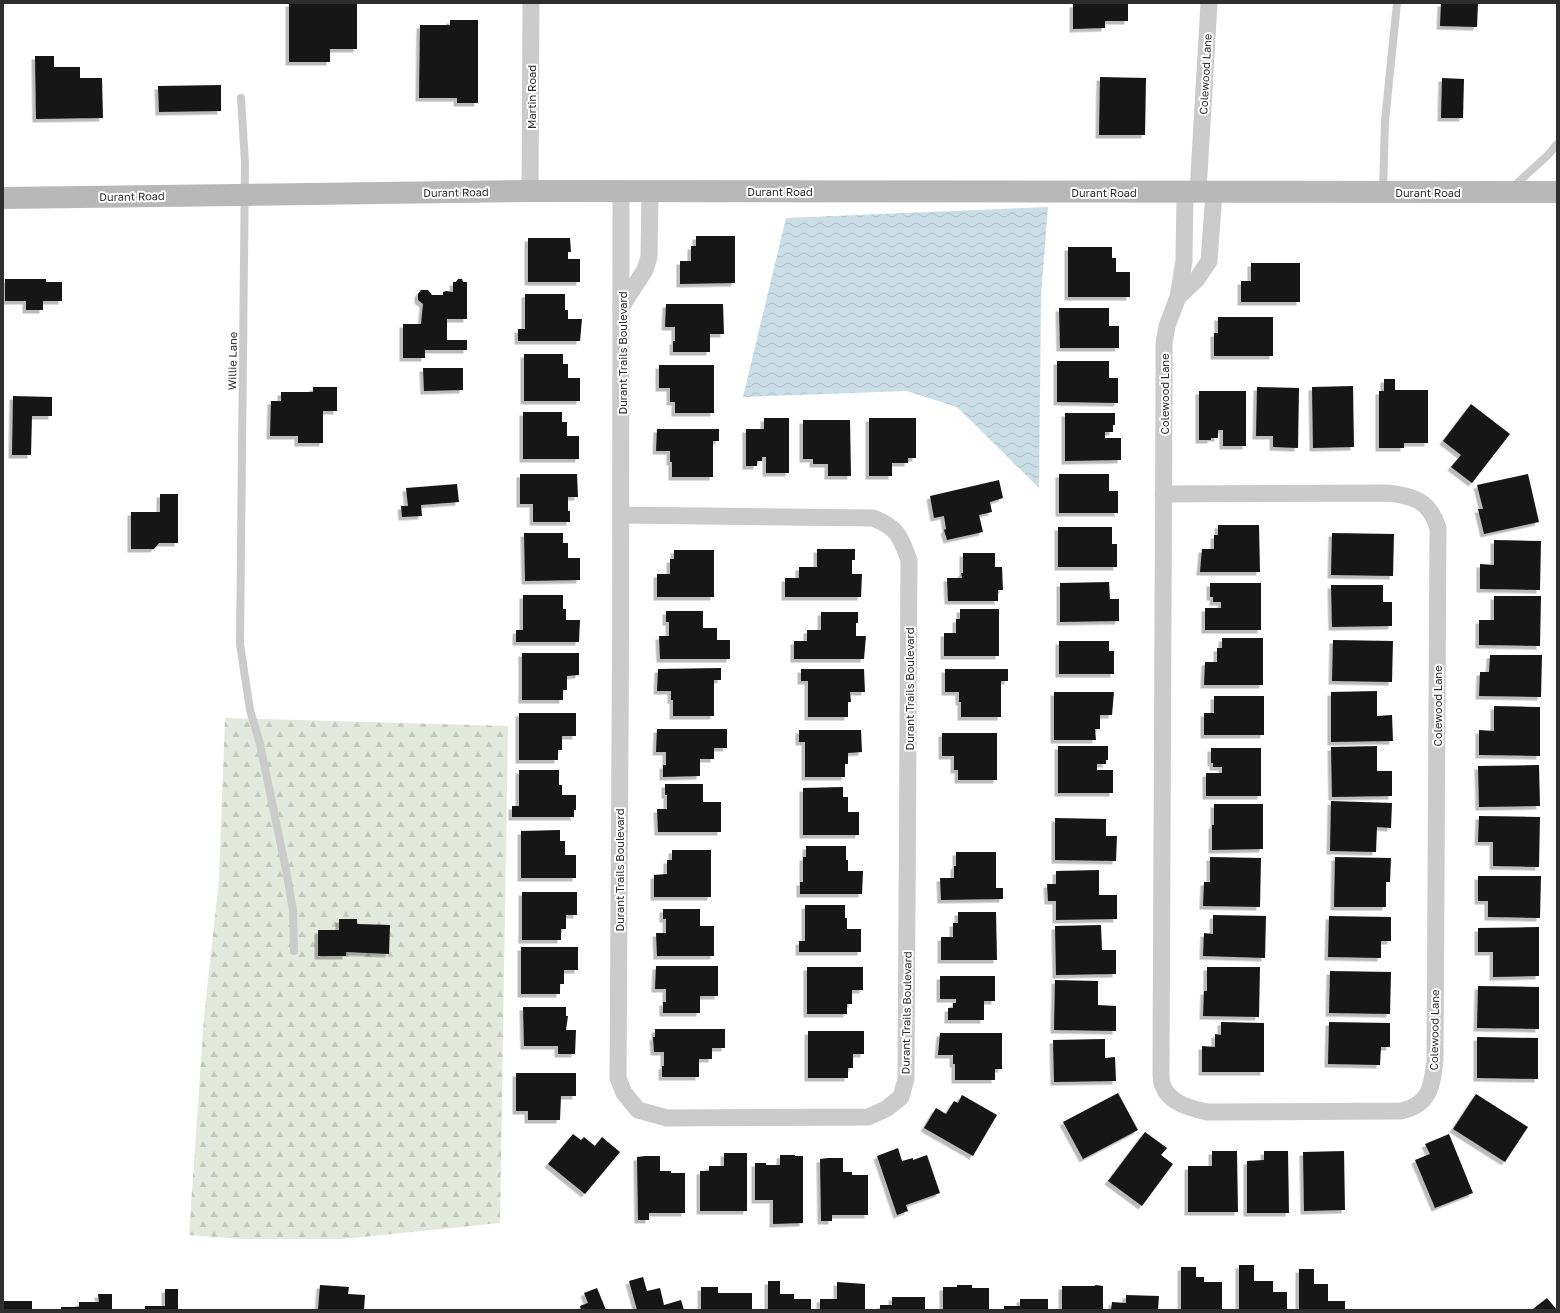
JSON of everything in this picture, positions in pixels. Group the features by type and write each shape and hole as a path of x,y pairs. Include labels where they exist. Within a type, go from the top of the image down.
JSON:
{"street":[{"name":"Martin Road","path":"530,191 531,3"},
{"name":"Colewood Lane","path":"1163,494 1402,494 1415,498 1424,504 1435,518 1438,528 1438,536 1435,1060 1430,1090 1425,1099 1410,1109 1401,1111 1207,1112 1180,1104 1169,1096 1163,1086 1160,1071 1163,494 1164,343 1167,326 1178,297 1199,192 1210,3"},
{"name":"Durant Road","path":"3,198 530,191 1557,192"},
{"name":"Durant Trails Boulevard","path":"621,191 618,1078 624,1093 638,1110 667,1118 868,1117 886,1109 901,1096 906,1079 909,560 901,539 888,524 874,518 621,515"},
{"path":"621,307 645,270 649,257 650,191"},
{"name":"Colewood Lane","path":"1178,297 1197,279 1210,261 1199,192"}],"lane":[{"path":"1383,192 1387,93 1397,3"},
{"name":"Willie Lane","path":"241,98 245,163 245,195 240,644 250,710 260,744 287,875 293,910 294,951"},
{"path":"1508,192 1548,155 1557,144"}],"green space":[{"path":"225,718 508,726 500,1223 343,1239 242,1239 189,1235 204,1017 219,880"}],"water":[{"path":"1048,207 1041,296 1039,488 957,407 907,391 743,397 786,218"}],"building":[{"path":"289,3 357,3 357,49 330,49 330,62 289,62"},
{"path":"1128,3 1128,21 1105,21 1105,28 1073,29 1073,4"},
{"path":"1441,3 1478,3 1477,27 1440,26"},
{"path":"450,20 478,20 478,103 457,103 457,98 419,98 420,25 450,25"},
{"path":"35,56 54,56 54,67 80,67 80,78 102,78 103,118 36,119"},
{"path":"1100,77 1146,78 1145,135 1099,135"},
{"path":"1442,78 1464,79 1463,118 1441,118"},
{"path":"221,85 221,111 159,112 158,86"},
{"path":"696,236 735,236 735,283 680,284 680,261 691,261 691,246 696,246"},
{"path":"528,238 570,238 571,252 568,252 568,259 580,259 580,282 528,282"},
{"path":"1068,247 1112,247 1112,258 1116,258 1116,272 1130,272 1130,297 1068,297"},
{"path":"1251,263 1300,263 1300,302 1241,302 1241,281 1251,281"},
{"path":"5,279 46,279 46,282 62,282 62,301 43,301 43,310 26,310 26,301 5,301"},
{"path":"458,279 462,279 463,282 467,282 467,319 447,319 447,340 467,340 467,350 425,350 425,358 403,358 403,324 421,324 423,304 418,300 418,294 421,290 428,290 432,295 443,295 443,292 446,291 453,292 453,282 456,282"},
{"path":"525,294 565,294 565,310 568,310 568,319 582,319 580,341 518,341 518,329 525,329"},
{"path":"666,304 723,304 724,334 710,334 710,352 673,352 675,327 665,327"},
{"path":"1059,308 1109,308 1109,326 1119,326 1119,348 1060,348"},
{"path":"1218,317 1273,317 1273,356 1214,356 1214,333 1218,333"},
{"path":"524,354 563,354 563,364 568,364 568,378 580,378 580,401 524,401"},
{"path":"1057,361 1109,361 1109,378 1118,378 1118,403 1057,402"},
{"path":"659,365 714,365 714,413 675,413 675,402 670,402 670,388 659,388"},
{"path":"423,368 463,368 463,390 424,391"},
{"path":"1384,379 1395,379 1395,390 1428,390 1428,443 1404,443 1404,448 1379,448 1379,391 1384,391"},
{"path":"1353,386 1354,447 1313,448 1312,387"},
{"path":"313,387 337,387 337,411 323,411 323,443 298,443 298,436 270,436 271,401 281,401 281,392 313,392"},
{"path":"1257,387 1299,388 1298,448 1273,447 1273,436 1256,436"},
{"path":"1199,391 1246,391 1246,446 1223,446 1223,430 1218,430 1218,438 1211,438 1211,440 1199,440"},
{"path":"13,396 52,397 52,416 32,416 31,455 12,455"},
{"path":"1471,404 1510,434 1472,483 1451,467 1461,455 1443,441"},
{"path":"523,412 562,412 562,422 567,422 567,436 579,436 579,459 523,459"},
{"path":"1065,413 1115,413 1115,425 1113,425 1113,432 1105,432 1105,438 1121,438 1121,460 1065,461"},
{"path":"764,418 789,418 789,473 766,473 766,457 762,457 762,461 757,461 757,466 746,466 746,429 764,429"},
{"path":"869,418 916,418 916,458 908,458 908,463 892,463 892,476 869,476"},
{"path":"803,420 850,420 851,476 828,476 828,464 813,464 813,459 803,459"},
{"path":"657,429 719,429 719,441 713,441 713,477 672,477 670,451 656,451"},
{"path":"520,474 577,474 578,497 568,497 570,522 533,522 533,504 520,504"},
{"path":"1059,474 1109,474 1109,491 1118,491 1118,513 1059,513"},
{"path":"1528,474 1539,522 1484,534 1478,509 1483,509 1477,485"},
{"path":"999,480 1003,498 990,502 992,512 979,515 983,532 947,540 944,530 946,529 944,516 934,518 930,496"},
{"path":"457,484 459,502 421,505 422,516 402,517 401,506 408,506 406,488"},
{"path":"160,494 178,494 178,543 159,543 154,549 131,549 131,512 160,512"},
{"path":"1218,525 1259,525 1260,572 1200,572 1202,549 1214,549 1214,535 1218,535"},
{"path":"1058,527 1112,527 1112,544 1117,544 1117,567 1058,567"},
{"path":"524,533 563,533 563,543 568,543 568,558 580,558 580,580 525,581"},
{"path":"1332,533 1394,534 1393,576 1331,575"},
{"path":"1494,540 1541,541 1540,590 1480,589 1480,564 1494,565"},
{"path":"817,549 855,549 855,560 852,560 852,574 862,574 861,597 785,597 785,578 799,578 799,567 817,567"},
{"path":"674,550 714,550 714,597 657,597 657,574 670,574 670,559 674,559"},
{"path":"963,553 995,553 995,567 1002,567 1003,590 998,590 998,601 948,601 947,578 962,578"},
{"path":"1109,582 1110,599 1119,599 1119,621 1060,622 1060,583"},
{"path":"1210,583 1261,583 1261,630 1205,630 1205,608 1221,608 1221,602 1213,602 1213,597 1210,597"},
{"path":"1331,585 1383,585 1383,602 1392,602 1392,626 1332,627"},
{"path":"523,595 563,595 563,609 566,609 566,620 580,620 579,642 516,642 516,630 523,630"},
{"path":"1494,596 1541,596 1540,646 1479,645 1479,620 1494,620"},
{"path":"960,609 999,609 999,656 944,656 944,633 956,633 956,619 960,619"},
{"path":"666,611 703,611 703,628 717,628 717,640 730,640 730,659 660,659 659,636 669,636 669,622 666,622"},
{"path":"821,612 858,612 856,636 866,636 864,659 794,659 794,641 807,641 807,630 821,630"},
{"path":"1222,638 1263,638 1263,685 1204,685 1205,662 1217,662 1217,648 1222,648"},
{"path":"1333,640 1393,641 1392,682 1332,681"},
{"path":"1059,641 1109,641 1109,651 1114,651 1114,674 1059,674"},
{"path":"522,653 579,653 579,675 567,676 567,690 563,690 563,700 522,700"},
{"path":"1490,655 1542,655 1541,697 1479,696 1480,672 1489,672"},
{"path":"721,668 721,680 714,680 714,716 673,716 673,700 671,700 671,691 657,691 658,669"},
{"path":"801,669 864,669 865,692 850,692 851,702 848,702 848,717 808,717 808,681 801,681"},
{"path":"945,669 1008,669 1008,681 1001,681 1001,717 961,717 959,692 945,692"},
{"path":"1377,691 1377,716 1392,715 1393,741 1331,742 1331,692"},
{"path":"1054,692 1114,692 1112,715 1100,715 1100,729 1095,729 1096,740 1054,740"},
{"path":"1214,696 1264,696 1264,735 1204,735 1204,713 1214,713"},
{"path":"1494,706 1540,707 1540,756 1479,755 1479,730 1494,731"},
{"path":"519,713 576,713 576,736 562,736 562,750 558,750 558,760 519,760"},
{"path":"657,729 727,729 727,748 714,748 714,759 700,759 700,776 663,777 663,765 666,765 666,752 656,752"},
{"path":"799,730 861,730 862,752 848,753 848,764 845,764 845,777 805,777 805,742 799,742"},
{"path":"942,733 997,733 997,780 958,780 958,770 954,770 954,756 942,756"},
{"path":"1058,746 1108,746 1108,760 1106,760 1106,764 1097,764 1097,770 1113,770 1113,793 1058,793"},
{"path":"1377,746 1377,771 1392,771 1392,796 1332,797 1331,747"},
{"path":"1211,748 1261,748 1261,796 1206,796 1206,773 1222,773 1222,767 1213,767 1213,763 1211,763"},
{"path":"1539,765 1540,806 1479,807 1478,766"},
{"path":"519,770 559,770 559,785 562,785 562,795 576,795 576,810 574,810 574,817 512,817 512,806 519,806"},
{"path":"665,784 703,784 703,802 721,802 721,832 658,832 657,809 667,809"},
{"path":"843,787 843,797 848,797 848,812 859,812 859,835 803,835 803,788"},
{"path":"1331,801 1392,803 1391,828 1377,827 1376,852 1330,851"},
{"path":"1214,804 1263,804 1263,849 1212,850"},
{"path":"1479,816 1540,817 1539,867 1493,866 1493,842 1478,842"},
{"path":"1055,818 1106,819 1106,836 1117,836 1116,861 1055,860"},
{"path":"560,830 560,841 565,841 565,855 576,855 576,878 521,878 521,831"},
{"path":"806,846 846,846 848,871 863,871 862,894 800,894 800,882 803,882 803,857 806,857"},
{"path":"672,850 711,850 711,897 654,897 654,875 667,874 667,860 672,860"},
{"path":"956,852 996,852 996,888 1003,888 1003,899 941,900 940,878 954,878"},
{"path":"1210,857 1261,858 1260,907 1203,906 1204,882 1210,882"},
{"path":"1335,857 1391,858 1390,882 1386,882 1386,907 1334,907"},
{"path":"1099,870 1099,895 1117,895 1117,919 1056,920 1056,901 1048,901 1047,884 1056,884 1056,871"},
{"path":"1478,876 1541,876 1540,918 1488,917 1488,901 1478,901"},
{"path":"522,892 577,892 577,915 566,915 566,929 561,929 561,940 522,940"},
{"path":"805,905 845,905 847,929 861,929 861,952 799,952 799,941 805,941"},
{"path":"663,909 700,909 700,926 714,926 714,956 657,956 656,933 666,933 666,919 663,919"},
{"path":"958,912 996,912 997,960 941,960 941,937 953,937 953,923 958,923"},
{"path":"1213,915 1266,916 1265,958 1203,956 1204,933 1213,934"},
{"path":"1329,916 1391,917 1391,941 1381,941 1381,958 1328,957"},
{"path":"339,919 357,919 357,924 390,925 389,954 346,952 346,956 318,956 318,930 339,930"},
{"path":"1101,925 1102,950 1116,950 1116,974 1056,975 1055,926"},
{"path":"1539,927 1539,976 1493,977 1493,952 1478,952 1478,928"},
{"path":"521,947 578,947 578,970 564,970 564,984 560,984 560,994 521,994"},
{"path":"656,966 718,966 718,996 700,996 700,1013 663,1013 663,1002 666,1002 666,989 655,989"},
{"path":"807,967 863,967 863,990 852,990 852,1004 847,1004 847,1014 807,1014"},
{"path":"1207,967 1260,967 1259,1017 1203,1016 1204,991 1207,991"},
{"path":"1330,971 1391,972 1390,1014 1329,1013"},
{"path":"940,976 995,976 995,1001 984,1001 984,1020 948,1020 948,1008 953,1008 953,1003 956,1003 956,999 940,999"},
{"path":"1055,980 1098,981 1098,1005 1116,1006 1116,1031 1054,1030"},
{"path":"1478,986 1539,987 1539,1029 1477,1028"},
{"path":"523,1007 566,1007 566,1016 568,1016 566,1030 576,1030 575,1054 558,1054 558,1046 524,1046"},
{"path":"1221,1022 1264,1023 1264,1072 1202,1072 1202,1046 1215,1047 1215,1034 1221,1035"},
{"path":"1329,1022 1390,1023 1390,1047 1381,1047 1380,1065 1328,1064"},
{"path":"655,1029 725,1029 725,1048 712,1048 712,1059 699,1059 699,1077 662,1077 664,1052 654,1052 653,1037 655,1037"},
{"path":"808,1031 864,1031 864,1054 853,1054 853,1068 848,1068 848,1078 808,1078"},
{"path":"940,1033 1002,1033 1002,1069 995,1069 995,1080 955,1080 955,1064 953,1064 953,1055 938,1055"},
{"path":"1477,1037 1538,1038 1538,1079 1477,1078"},
{"path":"1105,1039 1105,1058 1115,1057 1116,1081 1054,1082 1053,1040"},
{"path":"516,1073 576,1073 576,1096 561,1096 560,1120 528,1120 528,1111 516,1111"},
{"path":"1118,1093 1138,1130 1083,1159 1063,1122"},
{"path":"1476,1094 1528,1127 1505,1162 1453,1129"},
{"path":"962,1095 997,1115 973,1156 924,1128 936,1108 946,1114 954,1101 958,1103"},
{"path":"1145,1132 1167,1148 1161,1155 1173,1164 1142,1206 1108,1181"},
{"path":"573,1134 581,1140 584,1137 595,1146 602,1137 620,1152 585,1194 548,1164"},
{"path":"1449,1134 1473,1193 1435,1208 1415,1160 1430,1154 1425,1144"},
{"path":"898,1148 902,1161 913,1158 913,1160 927,1155 940,1193 906,1205 908,1211 897,1215 877,1156"},
{"path":"1212,1151 1237,1151 1238,1212 1188,1212 1188,1166 1212,1166"},
{"path":"1264,1151 1288,1151 1289,1213 1247,1213 1247,1161 1264,1160"},
{"path":"1344,1151 1345,1210 1304,1211 1303,1152"},
{"path":"724,1153 747,1153 747,1211 700,1211 700,1171 709,1171 709,1166 724,1166"},
{"path":"780,1155 803,1156 803,1223 773,1224 773,1200 755,1200 755,1163 780,1165"},
{"path":"660,1156 660,1171 685,1173 685,1213 649,1213 649,1220 638,1220 637,1157"},
{"path":"843,1158 843,1172 852,1172 852,1175 868,1175 868,1215 832,1215 832,1221 821,1221 820,1159"},
{"path":"1239,1265 1254,1265 1254,1281 1273,1281 1273,1292 1287,1292 1287,1310 1239,1310"},
{"path":"1181,1267 1196,1267 1196,1277 1204,1277 1204,1282 1222,1282 1222,1310 1181,1310"},
{"path":"1299,1269 1314,1269 1314,1284 1328,1284 1328,1301 1345,1301 1345,1310 1299,1310"},
{"path":"643,1277 647,1291 660,1288 664,1305 681,1300 684,1310 637,1310 629,1281"},
{"path":"768,1281 780,1281 780,1294 794,1294 794,1299 811,1299 811,1310 768,1310"},
{"path":"837,1282 865,1284 865,1310 820,1310 820,1299 837,1299"},
{"path":"320,1285 349,1287 348,1294 365,1295 364,1310 318,1310"},
{"path":"957,1285 972,1285 972,1288 989,1288 989,1310 943,1310 943,1287 957,1287"},
{"path":"1062,1286 1103,1286 1103,1310 1062,1310"},
{"path":"701,1287 718,1287 718,1293 752,1293 752,1310 701,1310"},
{"path":"597,1288 606,1310 581,1310 580,1306 588,1303 584,1293"},
{"path":"165,1289 178,1289 178,1310 145,1310 145,1306 165,1306"},
{"path":"98,1294 112,1294 112,1310 61,1310 61,1307 79,1307 79,1302 99,1302"},
{"path":"1126,1295 1159,1296 1158,1310 1111,1310 1112,1302 1126,1303"},
{"path":"892,1297 925,1297 925,1310 880,1310 880,1305 892,1305"},
{"path":"1547,1298 1557,1310 1532,1310 1538,1305"},
{"path":"1020,1299 1048,1299 1048,1310 1004,1310 1004,1306 1020,1306"},
{"path":"3,1301 32,1301 32,1310 3,1310"}]}
